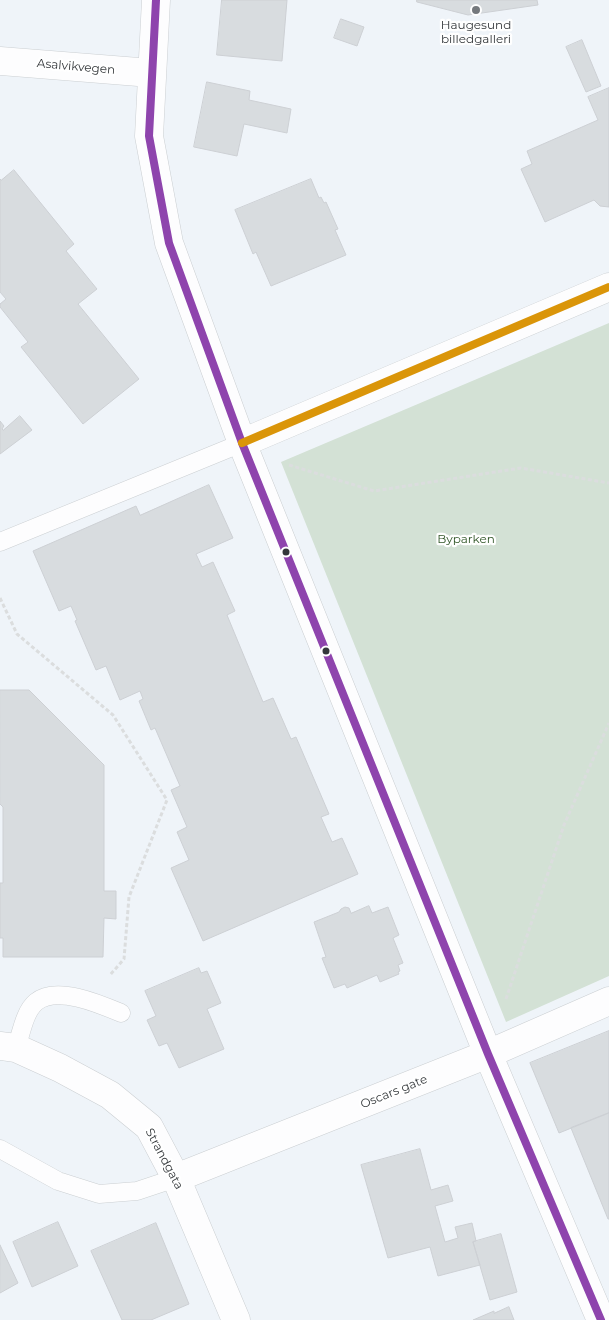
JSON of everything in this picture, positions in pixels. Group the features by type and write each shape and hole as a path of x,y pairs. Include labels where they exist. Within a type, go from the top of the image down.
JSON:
{"street":[{"path":"156,0 149,136 169,243 242,442 488,1054 601,1320"},
{"name":"Asalvikvegen","path":"0,61 151,74"},
{"path":"242,442 609,287"},
{"name":"Oscars gate","path":"176,1178 488,1054 609,1001"},
{"name":"Strandgata","path":"8,1047 60,1068 110,1095 149,1127 176,1178 236,1320"}],"lane":[{"path":"0,542 242,442"},
{"path":"8,1047 36,1002 55,995 93,1001 121,1013"},
{"path":"0,1149 58,1181 99,1194 137,1191 176,1178"}],"path":[{"path":"242,442 281,462 374,491 521,468 609,483"},
{"path":"0,598 17,634 113,715 167,800 129,897 124,959 107,979"},
{"path":"506,999 564,825 609,723"}],"green space":[{"name":"Byparken","path":"609,323 609,976 506,1022 281,462"}],"building":[{"path":"222,0 287,0 282,61 217,55"},
{"name":"Haugesund billedgalleri","path":"417,0 537,0 538,5 468,15 417,2"},
{"path":"341,19 364,27 357,46 334,38"},
{"path":"582,40 601,86 586,92 566,47"},
{"path":"207,82 250,91 249,100 291,109 287,133 244,124 237,156 194,147"},
{"path":"609,88 609,207 600,206 594,200 545,222 521,169 532,164 527,151 598,120 588,97"},
{"path":"14,170 74,244 66,251 97,289 78,304 139,379 83,424 21,347 28,342 0,307 0,304 6,299 0,292 0,179"},
{"path":"311,179 319,198 321,197 324,203 326,202 338,229 335,230 346,255 271,286 256,252 253,254 235,210"},
{"path":"20,416 32,430 0,454 0,421 4,426 3,430"},
{"path":"209,485 233,538 196,554 202,567 213,562 235,611 227,615 263,702 273,698 291,739 296,737 329,814 321,817 332,842 342,838 358,874 203,941 171,868 189,860 177,832 187,827 171,790 180,786 155,728 151,730 139,701 143,699 140,691 120,700 106,666 96,670 75,621 77,620 71,606 59,611 33,551 136,506 140,515"},
{"path":"0,690 29,690 104,765 104,891 116,891 116,919 104,918 103,957 3,957 3,938 0,938 0,883 3,883 3,807 0,804"},
{"path":"369,906 372,913 388,907 399,935 393,938 403,963 398,965 399,974 380,982 377,975 347,988 345,984 334,988 322,958 326,957 314,922 339,912 345,907 349,908 351,913"},
{"path":"199,968 201,973 207,971 221,1003 207,1009 224,1049 179,1068 167,1043 159,1046 147,1020 156,1016 145,991"},
{"path":"609,1031 609,1113 559,1133 530,1063"},
{"path":"609,1113 609,1219 608,1219 571,1128"},
{"path":"420,1149 431,1190 448,1185 453,1201 435,1206 445,1242 458,1238 455,1227 472,1223 476,1241 473,1242 480,1265 438,1276 430,1247 388,1258 361,1165"},
{"path":"58,1222 78,1266 32,1287 13,1242"},
{"path":"156,1223 189,1304 151,1320 122,1320 91,1251"},
{"path":"501,1234 517,1292 490,1300 473,1242"},
{"path":"0,1245 18,1283 0,1293"},
{"path":"509,1307 514,1320 473,1320 494,1311 494,1313"}],"transit line":[{"path":"156,0 149,136 169,243 242,443 488,1054 601,1320"},
{"path":"242,443 609,287"}],"place":[{"name":"Haugesund billedgalleri","path":"476,10"}]}
